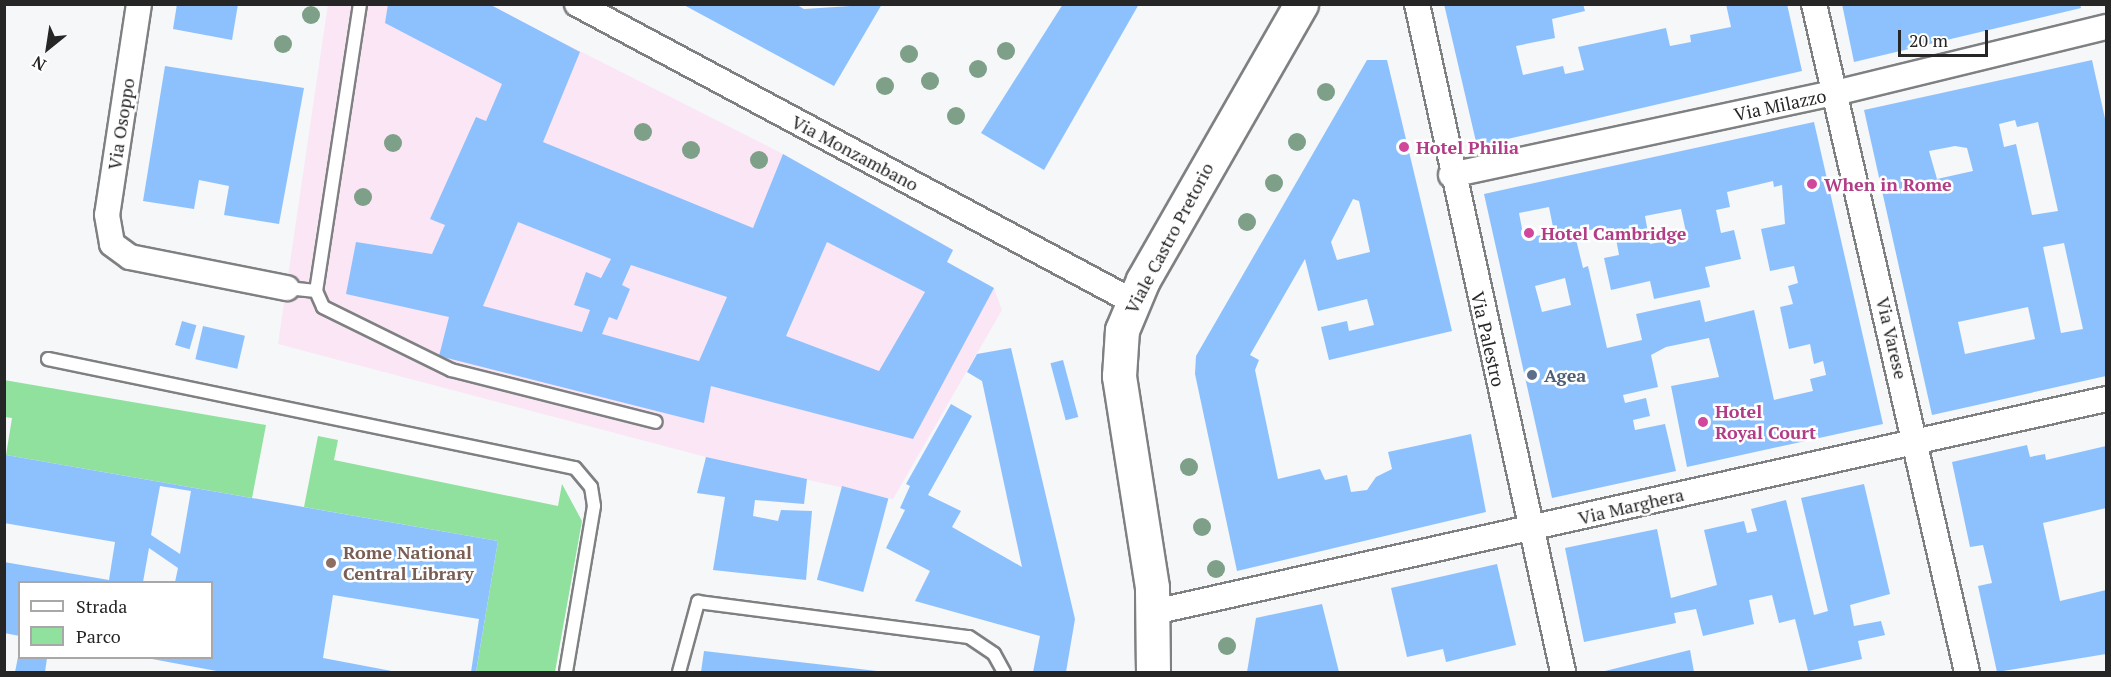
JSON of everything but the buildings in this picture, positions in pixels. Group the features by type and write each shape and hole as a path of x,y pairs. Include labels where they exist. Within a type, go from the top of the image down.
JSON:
{"main road":[{"name":"Viale Castro Pretorio","path":"1153,672 1154,612 1119,376 1122,330 1132,301 1301,4"}],"street":[{"name":"Via Osoppo","path":"139,4 107,215 112,244 138,260 287,288"},
{"name":"Via Monzambano","path":"577,4 1132,301"},
{"name":"Via Palestro","path":"1417,4 1451,175 1563,672"},
{"name":"Via Varese","path":"1814,4 1967,672"},
{"name":"Via Milazzo","path":"1451,175 1835,93 2106,27"},
{"name":"Via Marghera","path":"1154,612 2106,399"}],"lane":[{"path":"360,4 316,291 322,307 337,318 451,370 656,422"},
{"path":"287,288 316,291"},
{"path":"48,359 575,468 591,487 594,506 566,672"},
{"path":"679,672 698,602 969,637 994,654 1004,672"}],"shaded area":[{"path":"328,4 489,5 783,154 953,250 947,262 994,288 1002,310 893,499 706,457 278,344"}],"green space":[{"path":"4,380 266,425 252,498 6,455 12,418 5,417"},
{"path":"318,436 338,440 334,460 558,506 562,484 582,521 555,672 476,672 498,541 304,507"}],"place":[{"name":"Hotel Philia","path":"1404,147"},
{"name":"When in Rome","path":"1812,184"},
{"name":"Hotel Cambridge","path":"1529,233"},
{"name":"Agea","path":"1532,375"},
{"name":"Hotel Royal Court","path":"1703,422"},
{"name":"Rome National Central Library","path":"331,563"}]}
